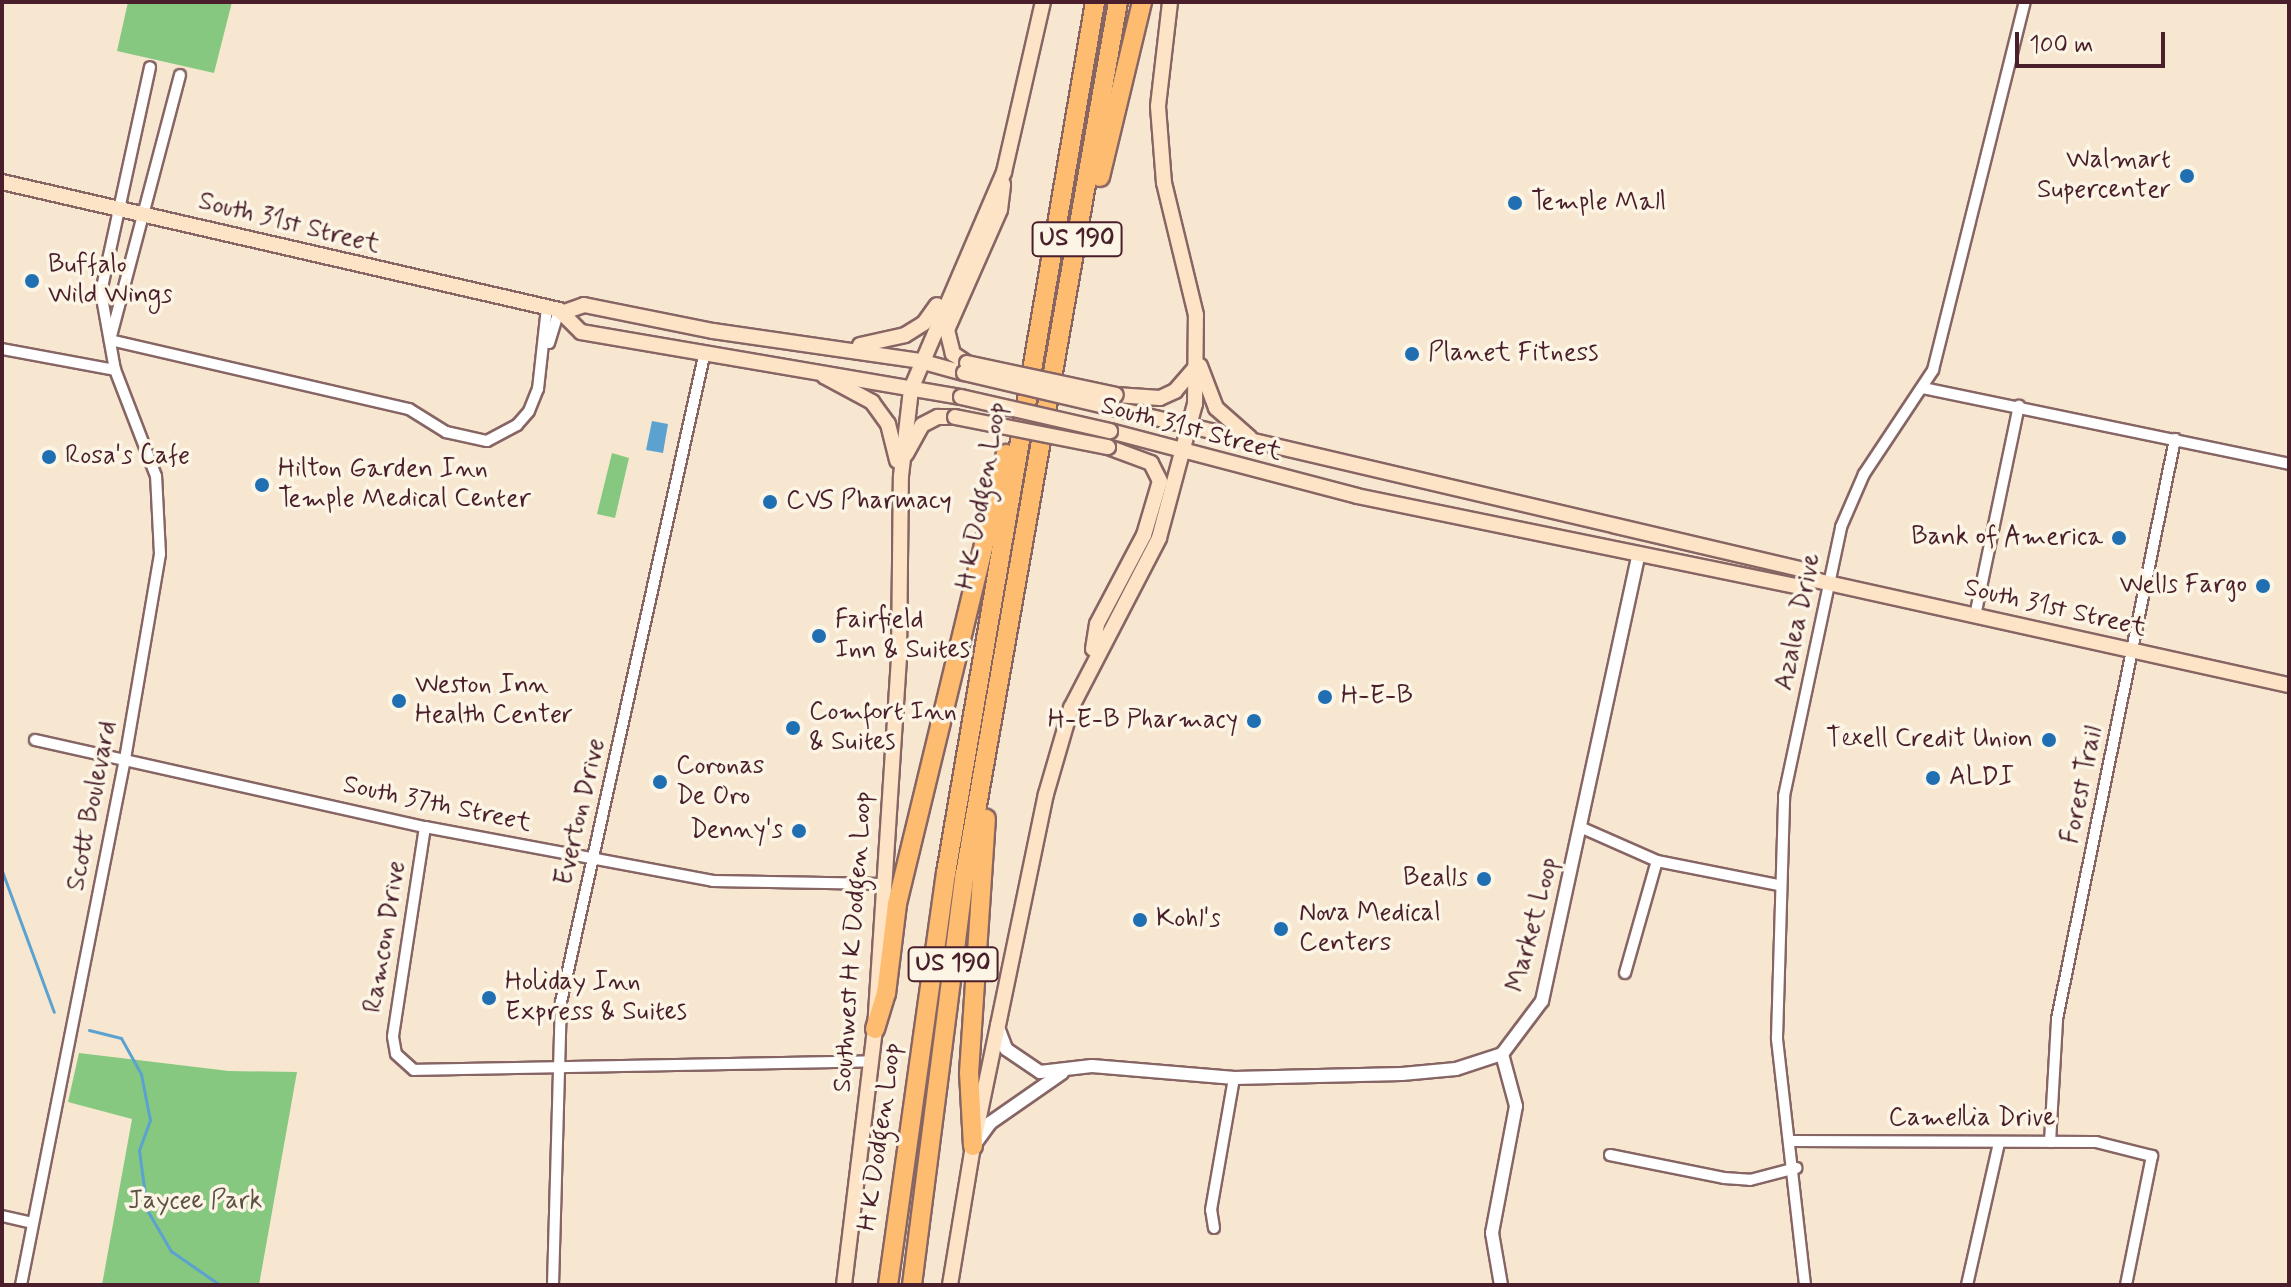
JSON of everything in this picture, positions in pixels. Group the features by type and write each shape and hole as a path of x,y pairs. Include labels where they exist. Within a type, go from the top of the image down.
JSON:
{"highway":[{"name":"H K Dodgen Loop","path":"888,1285 948,858 1095,2"},
{"name":"H K Dodgen Loop","path":"912,1285 965,874 1038,477 1118,2"},
{"path":"1038,477 1065,368 1103,161 1142,2"},
{"path":"875,1029 886,994 897,904 1009,444 1045,255 1064,194"},
{"path":"973,1146 969,1073 981,875 1005,645"}],"main road":[{"name":"Southwest H K Dodgen Loop","path":"844,1285 875,1029 899,658 901,469 911,389 955,278 1004,172 1043,2"},
{"path":"950,1285 973,1146 1046,794 1071,708 1159,538 1190,424 1197,362 1196,315 1164,183 1158,106 1170,2"},
{"path":"965,368 948,347 947,330 1000,210 1004,172"},
{"name":"South 31st Street","path":"2,182 557,310 584,305 713,331 793,340 965,368 1114,402 1257,443 1364,463 1804,570 1810,579 2289,685"},
{"path":"793,340 860,345 894,340 924,323 955,278"},
{"name":"South 31st Street","path":"557,310 581,332 704,356 810,368 961,397 1185,450 1281,479 1800,587 1810,579"},
{"path":"1114,402 1160,398 1175,391 1197,362"},
{"path":"1197,362 1216,408 1257,443"},
{"path":"810,368 872,402 888,424 901,469"},
{"path":"901,469 922,425 938,417 955,417 1108,447 1151,463 1160,481 1144,535 1097,624 1091,666"}],"street":[{"name":"Azalea Drive","path":"1805,1285 1796,1168 1777,1038 1778,885 1784,796 1829,583 1850,500 1923,388 1950,318 2025,2"},
{"name":"Scott Boulevard","path":"21,1285 125,759 162,519 156,476 115,370 101,292 150,67"},
{"name":"Scott Boulevard","path":"110,340 180,75"},
{"path":"110,340 409,409 446,432 487,441 517,425 529,411 557,310"},
{"path":"2,349 115,370"},
{"name":"Everton Drive","path":"553,1285 561,1002 704,356"},
{"path":"1923,388 2289,464"},
{"path":"1975,616 2019,406"},
{"name":"Forest Trail","path":"2050,1142 2057,1019 2175,439"},
{"name":"Market Loop","path":"1502,1054 1542,1001 1639,554"},
{"name":"South 37th Street","path":"35,740 425,827 713,881 882,884"},
{"name":"Ramcon Drive","path":"425,827 393,1037 396,1054 406,1066 425,1073 557,1070"},
{"path":"1580,827 1657,861 1778,885"},
{"path":"1625,973 1657,861"},
{"path":"997,1024 1006,1049 1020,1063 1040,1072 1065,1072 1092,1066 1234,1078 1402,1074 1456,1069 1502,1054 1516,1106 1492,1233 1501,1285"},
{"path":"557,1070 871,1061"},
{"path":"973,1146 999,1116 1065,1072"},
{"path":"1214,1228 1211,1210 1234,1078"},
{"name":"Camellia Drive","path":"1790,1141 2096,1142 2152,1156 2126,1285"},
{"path":"1967,1285 1999,1143"},
{"path":"1610,1155 1750,1180 1796,1168"},
{"path":"2,1216 32,1223"}],"green space":[{"path":"128,2 232,2 214,73 117,51"},
{"path":"612,453 629,458 615,518 597,514"},
{"name":"Jaycee Park","path":"79,1053 229,1071 297,1072 259,1285 102,1285 132,1119 68,1102"}],"water":[{"path":"652,421 668,424 663,453 646,450"}],"waterway":[{"path":"2,871 54,1012"},
{"path":"89,1030 121,1038 141,1074 150,1120 139,1150 147,1210 171,1251 220,1285"}],"place":[{"name":"Walmart Supercenter","path":"2187,176"},
{"name":"Temple Mall","path":"1515,203"},
{"name":"Buffalo Wild Wings","path":"32,281"},
{"name":"Planet Fitness","path":"1412,354"},
{"name":"Rosa's Cafe","path":"49,457"},
{"name":"Hilton Garden Inn Temple Medical Center","path":"262,485"},
{"name":"CVS Pharmacy","path":"770,502"},
{"name":"Bank of America","path":"2119,538"},
{"name":"Wells Fargo","path":"2263,586"},
{"name":"Fairfield Inn & Suites","path":"819,636"},
{"name":"H-E-B","path":"1325,697"},
{"name":"Weston Inn Health Center","path":"399,701"},
{"name":"H-E-B Pharmacy","path":"1254,721"},
{"name":"Comfort Inn & Suites","path":"793,728"},
{"name":"Texell Credit Union","path":"2049,740"},
{"name":"ALDI","path":"1933,778"},
{"name":"Coronas De Oro","path":"660,782"},
{"name":"Denny's","path":"799,831"},
{"name":"Bealls","path":"1484,879"},
{"name":"Kohl's","path":"1140,920"},
{"name":"Nova Medical Centers","path":"1281,929"},
{"name":"Holiday Inn Express & Suites","path":"489,998"}]}
